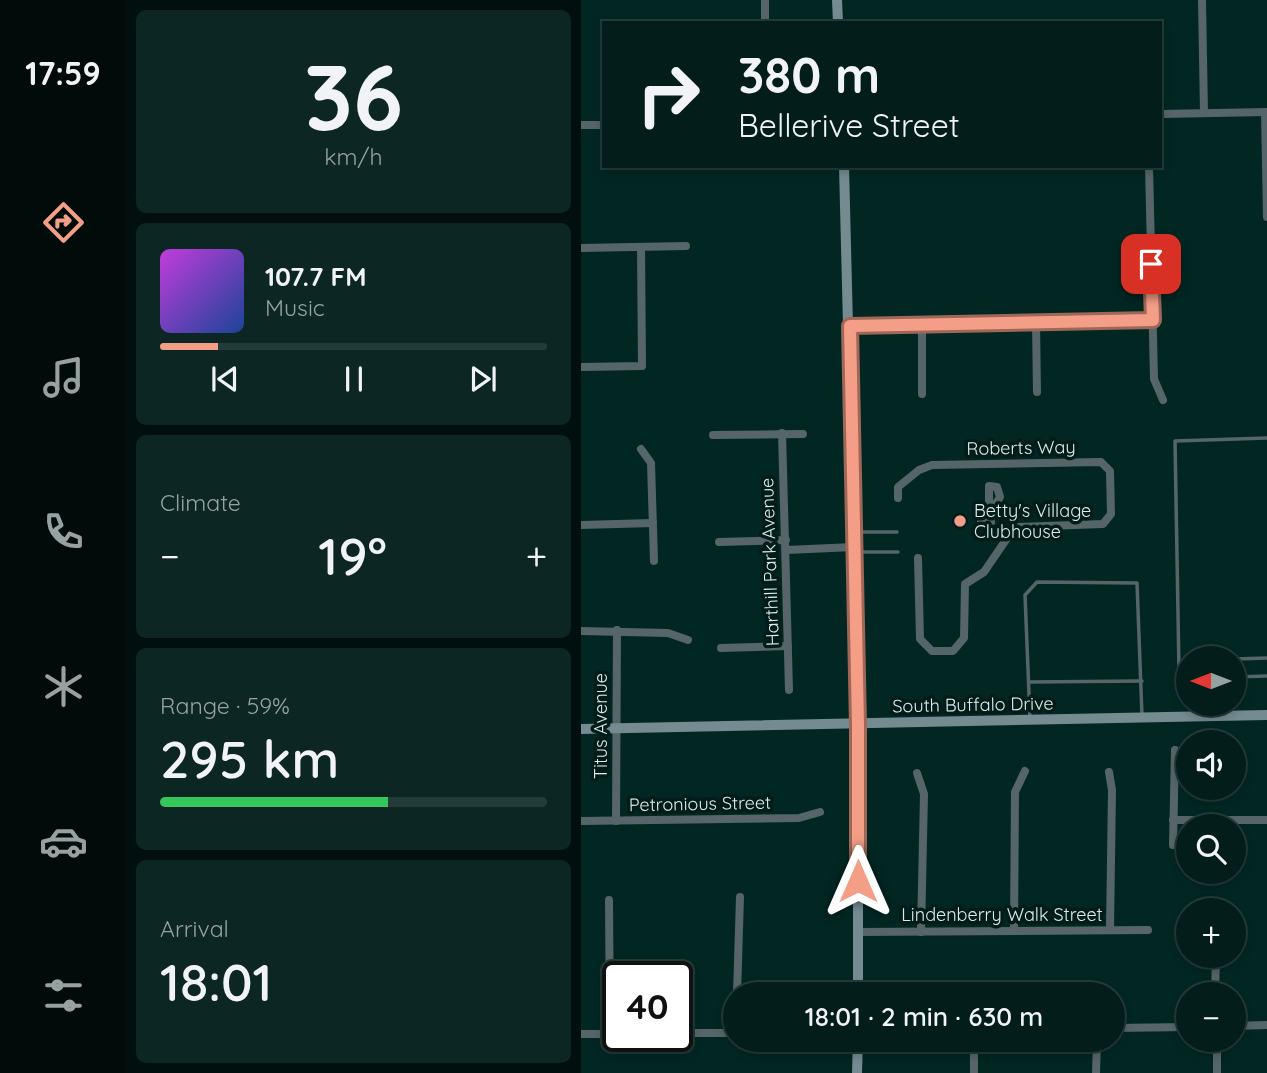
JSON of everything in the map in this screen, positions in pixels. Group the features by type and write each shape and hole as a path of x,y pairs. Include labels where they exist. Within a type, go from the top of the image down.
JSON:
{"street":[{"path":"765,0 765,21"},
{"path":"837,0 838,21"},
{"path":"1202,0 1203,113"},
{"path":"1162,114 1266,112 1267,217"},
{"path":"581,125 602,125"},
{"path":"844,168 858,726 858,982"},
{"path":"1149,168 1154,379 1163,400"},
{"path":"581,248 686,246"},
{"path":"581,367 642,366 641,247"},
{"path":"850,326 1153,320"},
{"path":"1036,322 1037,392"},
{"path":"922,324 922,394"},
{"name":"Harthill Park Avenue","path":"782,433 789,690"},
{"path":"713,435 803,434"},
{"path":"641,449 650,463 654,561"},
{"name":"Roberts Way","path":"898,499 898,487 919,470 932,465 1101,462 1110,471 1111,514 1103,524 1020,527 1012,531 983,572 965,584 964,638 958,648 932,651 926,648 920,639 918,558"},
{"path":"989,486 995,486 1000,497 989,515 991,522 981,522 981,516 989,507 989,486"},
{"path":"581,525 653,523"},
{"path":"719,542 854,550"},
{"path":"581,631 668,633 688,640"},
{"name":"Titus Avenue","path":"616,821 617,631"},
{"path":"721,648 788,646"},
{"name":"South Buffalo Drive","path":"581,731 1267,715"},
{"path":"1173,845 1175,750"},
{"path":"1014,931 1015,792 1025,771"},
{"path":"1109,772 1112,790 1110,930"},
{"path":"917,773 924,794 921,932"},
{"name":"Petronious Street","path":"581,821 799,818 820,812"},
{"path":"1173,820 1267,820"},
{"path":"737,982 740,897"},
{"path":"609,900 611,961"},
{"name":"Lindenberry Walk Street","path":"857,932 1148,930"},
{"path":"1246,1026 1267,1025"},
{"path":"1125,1028 1176,1027"},
{"path":"693,1033 723,1032"},
{"path":"581,1034 602,1034"},
{"path":"857,1073 858,1052"},
{"path":"974,1052 974,1073"},
{"path":"1096,1073 1097,1052"},
{"path":"1217,1052 1217,1073"}],"lane":[{"path":"1179,646 1175,441 1267,438"},
{"path":"854,532 897,532"},
{"path":"854,550 898,552"},
{"path":"1030,721 1025,595 1037,582 1137,583 1140,589 1142,719"},
{"path":"1246,659 1267,658"},
{"path":"1246,677 1267,676"},
{"path":"1029,682 1142,681"}],"place":[{"name":"Betty's Village Clubhouse","path":"960,521"}],"route":[{"path":"858,881 858,726 850,326 1153,320 1151,264"}]}
